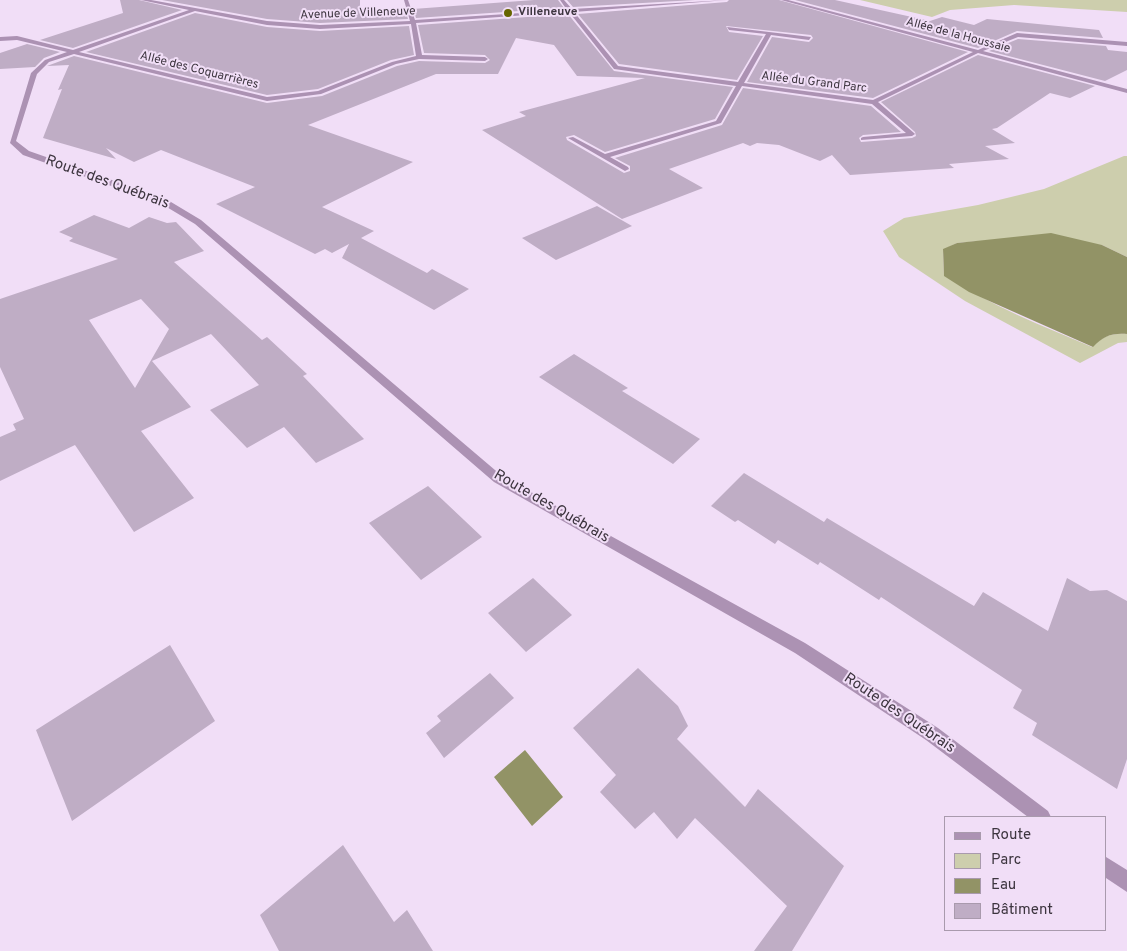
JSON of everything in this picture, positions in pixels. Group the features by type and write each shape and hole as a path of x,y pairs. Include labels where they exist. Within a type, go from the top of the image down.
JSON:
{"street":[{"name":"Avenue de Villeneuve","path":"143,0 292,26 347,26 725,0"},
{"path":"406,0 413,22 420,58"},
{"name":"Allée du Grand Parc","path":"562,0 616,68 874,102 977,52 1017,35 1127,44"},
{"name":"Allée de la Houssaie","path":"783,0 1127,91"},
{"path":"72,51 195,10"},
{"path":"729,28 809,38"},
{"path":"604,157 719,122 769,33"},
{"name":"Allée des Coquarrières","path":"0,39 17,38 267,99 319,93 394,63 420,58 485,60"},
{"name":"Route des Québrais","path":"72,51 47,61 34,73 9,142 26,154 163,201 198,222 498,479 800,648 932,734 1041,816"},
{"path":"863,139 912,134 874,102"},
{"path":"571,138 625,169"},
{"path":"1107,867 1127,882"}],"green space":[{"path":"860,0 1127,0 1127,12 1014,5 950,10 932,17"},
{"path":"1127,156 1127,257 1102,245 980,241 957,243 943,250 944,275 1016,314 1092,347 1108,336 1127,334 1127,342 1118,343 1080,363 965,301 899,257 883,231 904,218 978,205 1044,189"}],"water":[{"path":"1051,233 1102,245 1127,257 1127,334 1108,336 1093,347 969,292 944,276 943,249 957,243"},
{"path":"525,750 563,797 532,826 494,777"}],"building":[{"path":"120,0 139,0 182,10 73,48 40,40 123,13"},
{"path":"162,0 360,0 360,12 405,9 408,19 320,23 267,19"},
{"path":"558,0 564,8 416,18 413,9"},
{"path":"567,0 695,0 573,7"},
{"path":"729,0 779,0 968,52 873,98 747,82 772,37 809,42 813,38 811,35 726,26 729,32 763,36 737,80 619,64 578,14 727,2"},
{"path":"795,0 835,0 930,21 942,17 974,25 987,19 1099,30 1103,38 1017,31 978,48"},
{"path":"195,13 267,27 320,31 409,26 414,55 391,60 318,89 267,95 86,52"},
{"path":"568,14 614,71 733,87 715,119 605,152 574,135 566,137 567,140 624,173 630,171 630,166 615,158 722,125 743,88 871,106 901,132 863,135 859,138 861,142 912,138 916,136 915,132 881,102 978,55 1095,86 1070,98 1050,93 997,128 992,129 1015,143 985,146 1009,159 949,164 954,168 850,175 832,155 820,161 779,145 757,143 750,146 743,143 669,169 703,188 622,219 482,130 526,116 519,112 645,78 577,76 554,45 516,38 498,74 436,74 308,125 413,162 322,207 374,231 361,238 427,273 432,269 469,289 434,310 342,258 349,244 332,253 325,249 315,254 216,204 255,187 161,150 134,162 106,148 116,159 43,138 62,89 58,90 69,65 47,66 74,56 267,103 322,96 397,66 419,61 485,63 490,60 485,55 424,53 418,25"},
{"path":"1018,39 1106,46 1108,50 1127,52 1127,70 1105,81 989,51"},
{"path":"27,44 60,52 44,58 35,67 0,69 0,53"},
{"path":"597,206 632,226 556,260 522,238"},
{"path":"94,215 129,228 149,217 167,223 176,222 204,251 174,262 262,340 267,337 307,374 303,376 364,439 316,463 284,427 247,448 210,410 259,385 211,334 152,361 191,407 141,431 194,498 134,532 75,445 0,481 0,437 16,430 13,424 24,419 0,367 0,299 118,259 69,241 73,238 59,232","holes":["141,299 169,329 135,388 89,320"]},
{"path":"574,354 628,388 622,391 700,439 673,464 539,377"},
{"path":"744,473 824,522 827,518 974,606 983,592 1048,631 1067,578 1090,591 1107,590 1127,601 1127,759 1117,789 1032,735 1037,723 1013,708 1022,690 881,597 879,600 820,562 818,565 778,540 775,544 738,520 735,522 711,506"},
{"path":"428,486 482,537 421,580 369,523"},
{"path":"533,578 572,615 526,652 488,613"},
{"path":"170,645 215,721 72,821 36,730"},
{"path":"638,668 678,706 688,726 677,739 745,807 758,789 844,866 792,951 754,951 787,906 695,818 677,839 654,812 635,829 600,792 616,775 573,728"},
{"path":"490,673 514,698 444,758 426,733 441,721 437,716"},
{"path":"343,845 394,922 407,910 433,951 279,951 260,915"}],"place":[{"name":"Villeneuve","path":"508,13"}]}
